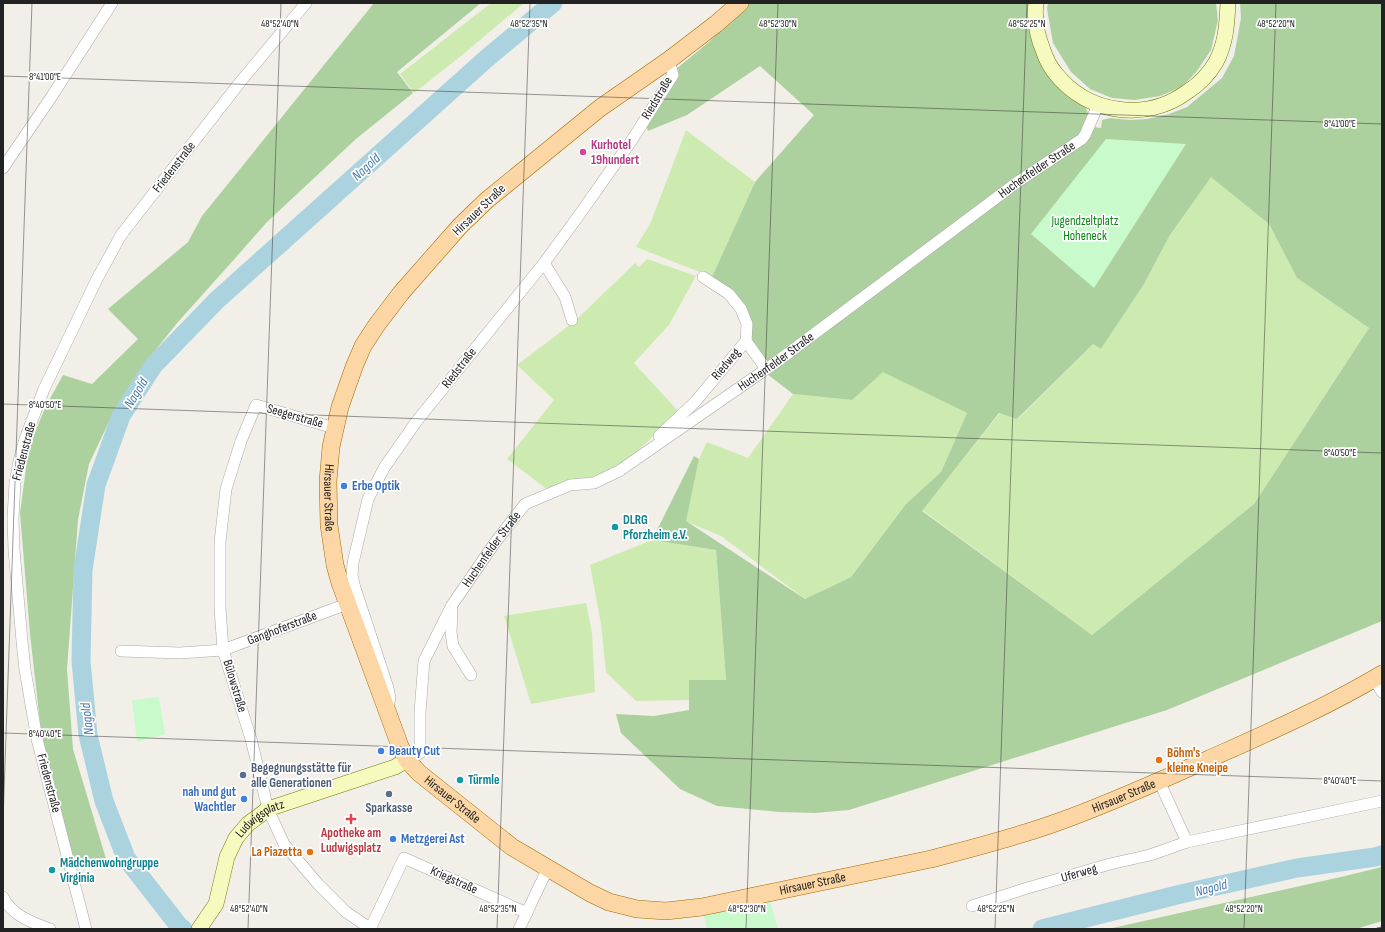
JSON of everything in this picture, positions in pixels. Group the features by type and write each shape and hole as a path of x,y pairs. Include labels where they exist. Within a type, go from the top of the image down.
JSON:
{"main road":[{"name":"Hirsauer Straße","path":"740,3 716,24 669,60 600,108 487,200 460,226 401,293 376,326 354,367 334,428 328,474 329,525 335,565 347,604 400,746 408,760 419,773 512,847 590,893 608,902 624,907 659,911 681,910 702,907 967,850 1058,822 1159,781 1280,727 1340,698 1379,682"},
{"path":"1036,3 1035,12 1038,38 1055,74 1076,94 1098,104 1124,110 1148,109 1166,104 1195,87 1204,78 1216,63 1223,46 1226,32 1228,3"},
{"name":"Ludwigsplatz","path":"199,929 210,913 218,896 227,857 236,838 248,824 268,810 395,767 408,760"}],"street":[{"path":"3,168 112,3"},
{"name":"Friedenstraße","path":"86,929 37,739 25,670 14,530 15,483 18,461 44,389 120,235 241,81 306,3"},
{"name":"Riedstraße","path":"386,709 390,698 388,688 352,575 353,563 368,499 384,468 416,422 544,263 632,140 673,75 669,60"},
{"name":"Huchenfelder Straße","path":"408,760 420,753 420,712 424,661 452,605 494,544 525,504 570,485 594,483 619,471 766,369 1019,181 1082,139 1098,104"},
{"path":"544,263 565,297 572,320"},
{"name":"Riedweg","path":"650,449 653,442 695,402 746,341 747,324 741,309 729,294 703,277"},
{"path":"746,341 766,369"},
{"name":"Seegerstraße","path":"256,405 334,428"},
{"name":"Bülowstraße","path":"256,405 241,441 226,488 220,542 220,608 224,650 251,739 268,810 284,844 318,884 346,912 370,929"},
{"name":"Ganghoferstraße","path":"121,651 180,653 224,650 347,604"},
{"path":"452,605 451,632 453,646 471,675"},
{"path":"1159,781 1187,842"},
{"name":"Uferweg","path":"972,906 1024,888 1110,864 1150,855 1187,842 1382,800"},
{"name":"Kriegstraße","path":"370,929 404,858 527,913"},
{"path":"519,929 548,868"},
{"path":"3,897 13,910 21,916 29,921 50,929"}],"green space":[{"path":"374,3 481,3 397,72 413,93 356,139 267,222 178,322 146,362 116,407 89,464 78,520 67,669 73,749 107,862 76,869 41,731 30,634 20,513 29,446 46,406 63,375 92,384 138,339 108,309 188,242 202,216"},
{"path":"491,3 524,3 414,93 400,74"},
{"path":"749,3 1028,3 1027,21 1033,44 1041,65 1070,97 1086,108 1093,127 1101,128 1102,120 1110,118 1130,120 1147,119 1169,114 1187,107 1222,78 1234,56 1241,18 1240,3 1382,3 1382,621 1167,710 849,810 815,813 779,812 717,806 680,789 621,733 616,714 654,716 689,710 689,680 726,680 716,550 652,540 694,456 699,459 686,521 805,599 851,577 906,504 941,472 967,413 883,372 852,400 793,394 767,374 750,339 751,322 742,301 712,277 755,182 814,115 760,66 687,115 648,131 646,125 676,69 709,42","holes":["1211,177 1269,224 1297,278 1369,328 1254,504 1092,635 922,511 999,413 1017,419 1093,344 1101,349 1144,284 1170,235"]},
{"path":"1048,3 1216,3 1218,20 1211,50 1197,71 1182,87 1160,96 1135,100 1112,98 1090,89 1071,72 1053,43 1047,9"},
{"path":"686,130 755,182 712,277 636,247 650,224"},
{"name":"Jugendzeltplatz Hoheneck","path":"1106,139 1186,144 1094,288 1031,234"},
{"path":"1211,176 1269,224 1297,278 1369,328 1254,504 1092,635 922,510 1000,413 1018,419 1093,344 1101,349 1144,284 1170,235"},
{"path":"647,259 696,276 669,325 634,363 679,412 631,457 607,472 548,490 507,459 554,400 517,365 575,321 635,263 639,267"},
{"path":"883,371 967,413 941,472 906,504 851,577 805,599 721,536 685,521 699,459 707,442 748,458 793,394 852,400"},
{"path":"652,540 716,550 726,680 689,680 689,700 636,701 606,672 601,624 590,565"},
{"path":"586,603 592,632 595,692 531,704 504,616"},
{"path":"159,697 165,734 137,742 132,700"},
{"path":"1382,867 1382,921 1356,929 1108,929 1345,876"},
{"path":"769,897 778,929 707,929 703,912"}],"waterway":[{"name":"Nagold","path":"183,929 179,926 126,858 104,801 88,735 81,661 83,570 96,485 121,416 153,366 217,300 486,59 553,3"},
{"name":"Nagold","path":"1042,929 1181,894 1297,868 1382,855"}],"railway":[{"path":"1377,929 1382,928"}],"place":[{"name":"Kurhotel 19hundert","path":"583,152"},
{"name":"Erbe Optik","path":"344,486"},
{"name":"DLRG Pforzheim e.V.","path":"615,527"},
{"name":"Beauty Cut","path":"381,751"},
{"name":"Böhm's kleine Kneipe","path":"1159,760"},
{"name":"Begegnungsstätte für alle Generationen","path":"243,775"},
{"name":"Türmle","path":"460,780"},
{"name":"Sparkasse","path":"389,794"},
{"name":"nah und gut Wachtler","path":"244,799"},
{"name":"Apotheke am Ludwigsplatz","path":"351,819"},
{"name":"Metzgerei Ast","path":"393,839"},
{"name":"La Piazetta","path":"310,852"},
{"name":"Mädchenwohngruppe Virginia","path":"52,870"}]}
